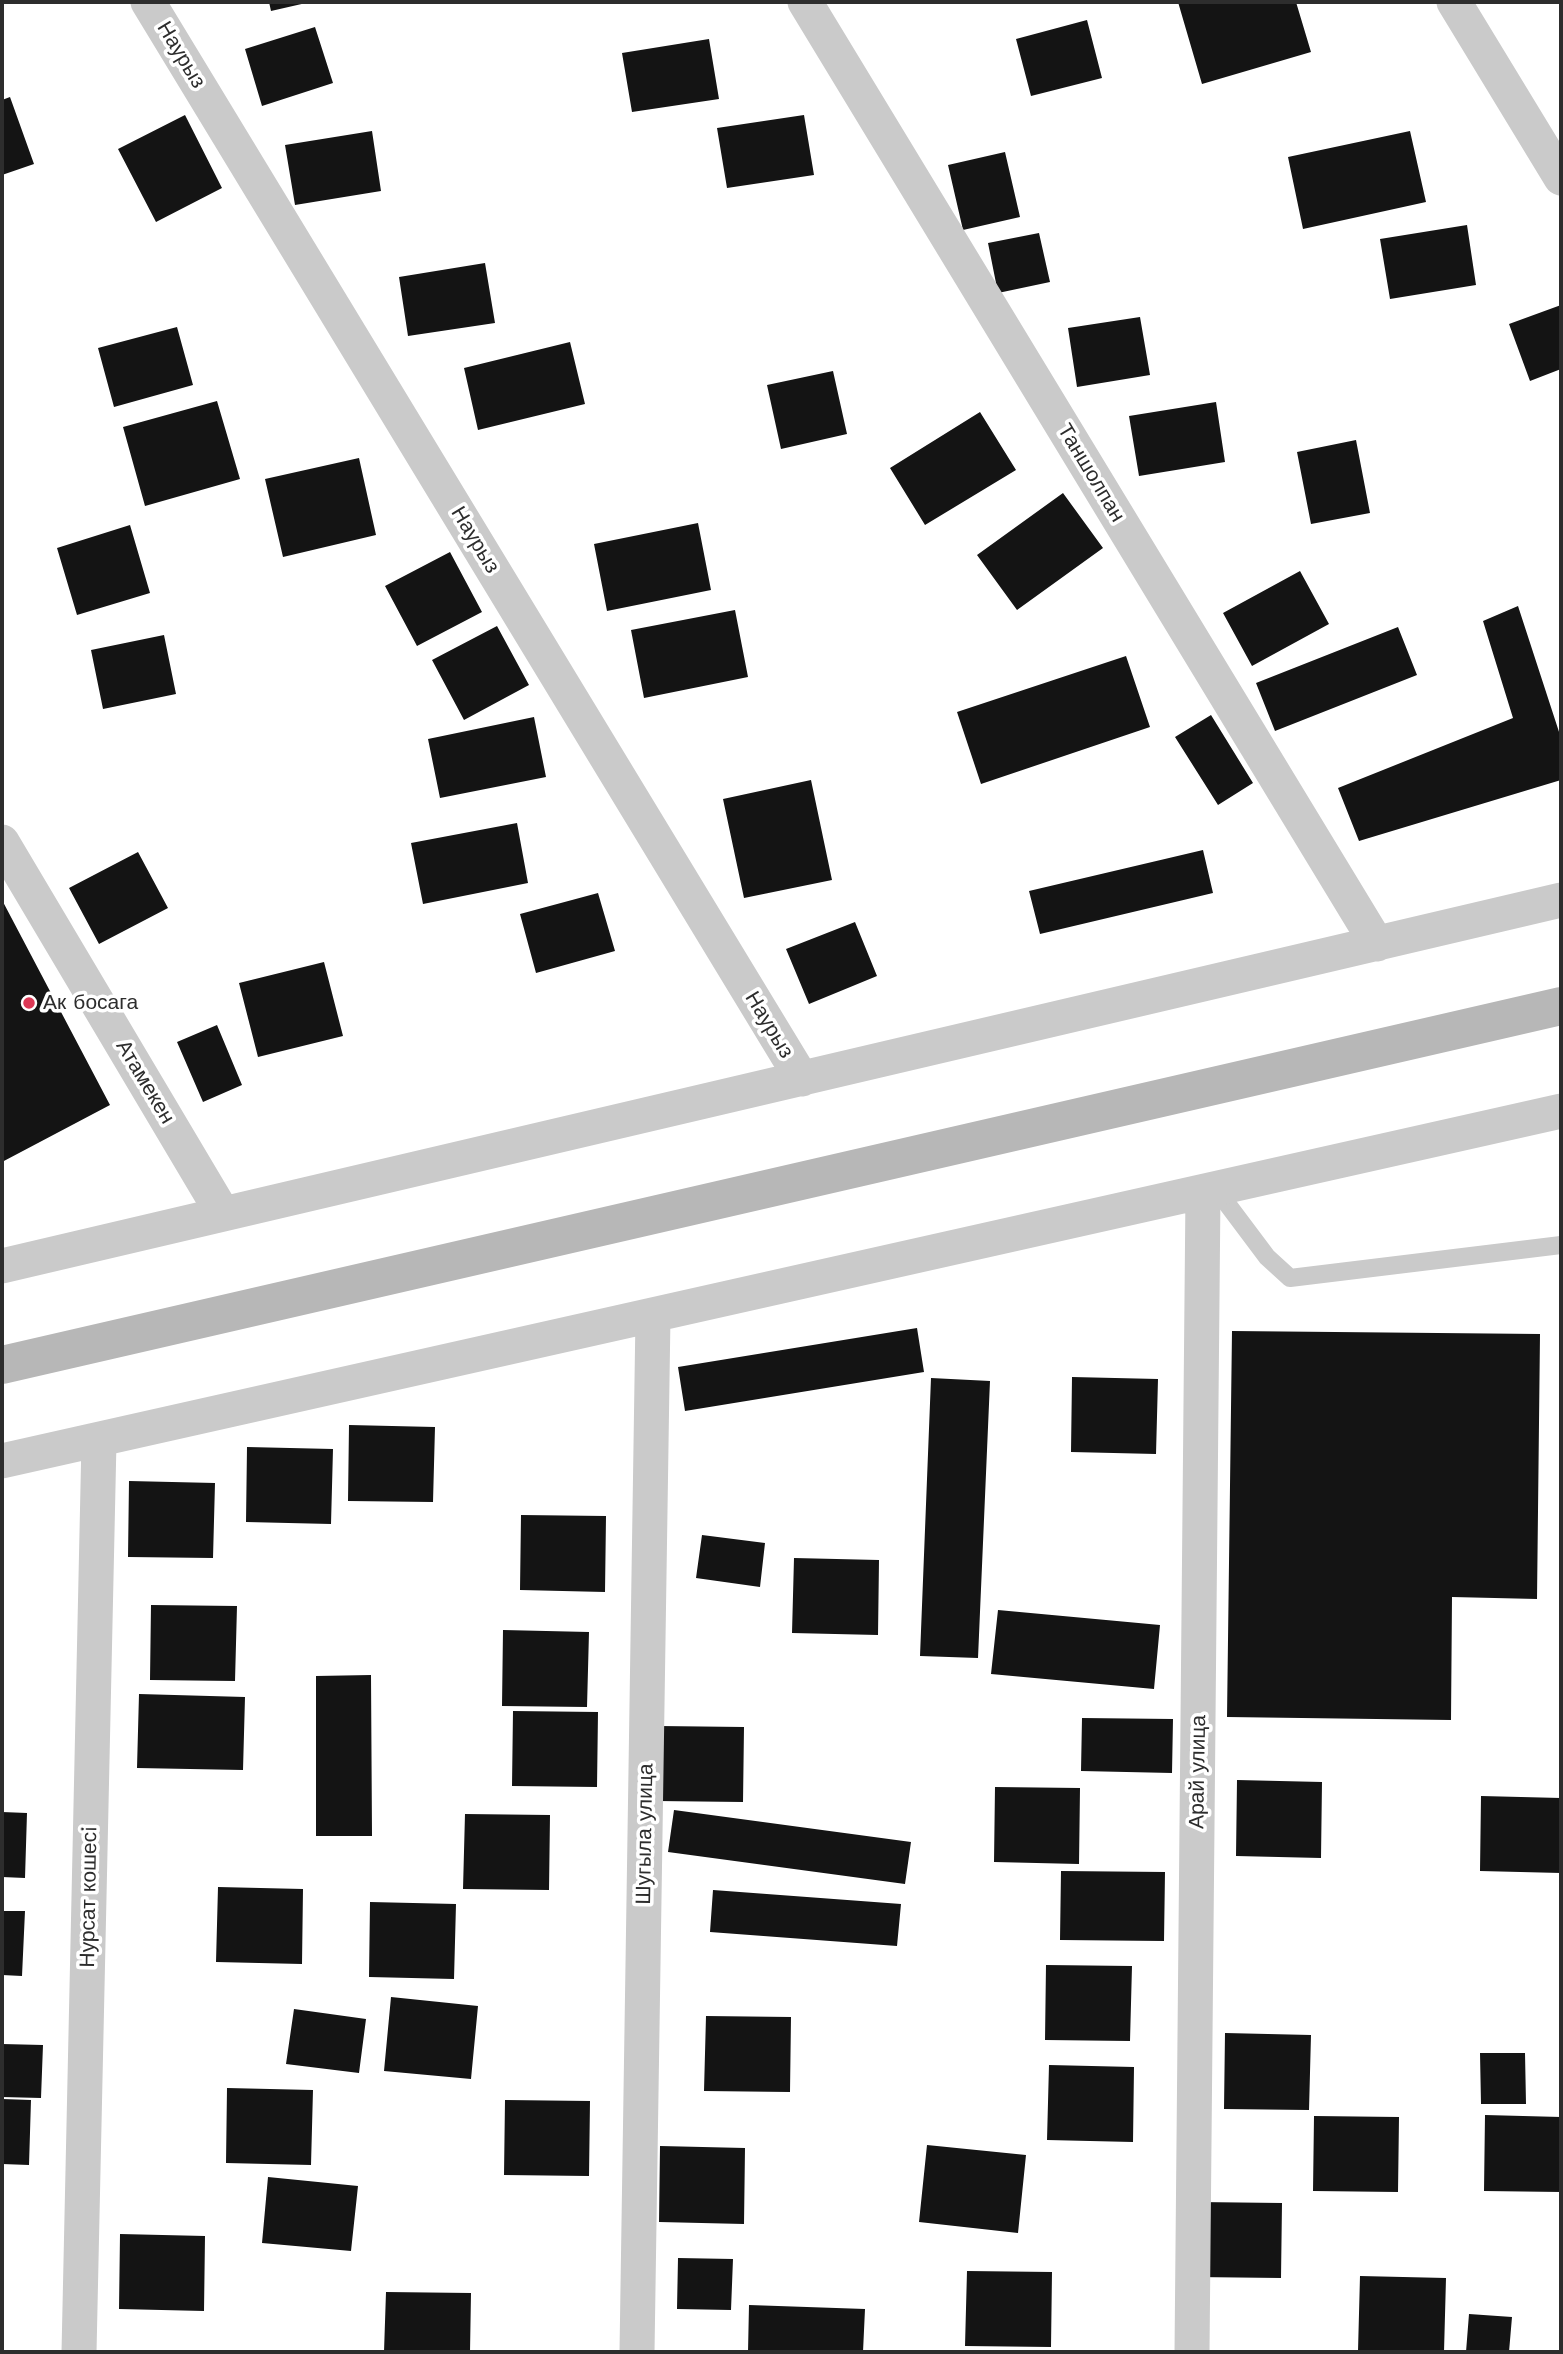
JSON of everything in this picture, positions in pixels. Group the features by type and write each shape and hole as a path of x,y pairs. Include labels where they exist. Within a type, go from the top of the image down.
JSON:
{"main road":[{"path":"2,1365 1561,1006"}],"street":[{"name":"Наурыз","path":"148,2 802,1079"},
{"name":"Таншолпан","path":"805,2 1377,944"},
{"path":"1454,2 1561,178"},
{"name":"Атамекен","path":"2,842 223,1214"},
{"path":"2,1266 1561,900"},
{"path":"2,1461 1561,1111"},
{"name":"Арай улица","path":"1192,2352 1210,1190"},
{"name":"Шугыла улица","path":"637,2352 653,1316"},
{"name":"Нурсат кошесi","path":"79,2352 99,1441"}],"lane":[{"path":"1210,1190 1267,1257 1290,1278 1561,1245"}],"building":[{"path":"269,2 306,2 306,3 271,11"},
{"path":"1178,2 1296,2 1311,52 1202,84"},
{"path":"1087,20 1102,78 1031,96 1016,39"},
{"path":"315,27 333,83 262,106 245,49"},
{"path":"709,39 719,99 632,112 622,53"},
{"path":"10,97 34,164 2,175 2,100"},
{"path":"185,115 222,188 156,222 118,149"},
{"path":"804,115 814,175 727,188 717,128"},
{"path":"372,131 381,191 295,205 285,145"},
{"path":"1410,131 1426,202 1303,229 1288,157"},
{"path":"1005,152 1020,217 963,230 948,165"},
{"path":"1467,225 1476,285 1390,299 1380,239"},
{"path":"1039,233 1050,282 998,293 988,243"},
{"path":"485,263 495,323 408,336 399,277"},
{"path":"1561,305 1561,369 1530,381 1509,324"},
{"path":"1140,317 1150,375 1077,387 1068,328"},
{"path":"177,327 193,385 114,407 98,348"},
{"path":"570,342 585,404 478,430 464,368"},
{"path":"833,371 847,434 781,449 767,385"},
{"path":"217,401 240,479 145,506 123,427"},
{"path":"1216,402 1225,462 1139,476 1129,416"},
{"path":"980,412 1016,470 925,525 890,468"},
{"path":"1356,440 1370,513 1311,524 1297,452"},
{"path":"359,458 376,535 283,557 265,479"},
{"path":"1063,493 1103,548 1017,610 977,555"},
{"path":"698,523 711,590 607,611 594,544"},
{"path":"130,525 150,593 77,615 57,548"},
{"path":"450,552 482,612 417,646 385,586"},
{"path":"1300,571 1329,624 1252,666 1223,613"},
{"path":"1518,606 1561,738 1561,780 1359,841 1338,788 1513,718 1483,621"},
{"path":"735,610 748,677 644,698 631,630"},
{"path":"497,626 529,685 464,720 432,660"},
{"path":"1398,627 1417,675 1275,731 1256,683"},
{"path":"164,635 176,694 103,709 91,650"},
{"path":"1126,656 1150,727 981,784 957,712"},
{"path":"1211,715 1253,783 1218,805 1175,737"},
{"path":"534,717 546,777 440,798 428,739"},
{"path":"811,780 832,880 744,898 723,799"},
{"path":"517,823 528,883 423,904 411,843"},
{"path":"1203,850 1213,893 1040,934 1029,891"},
{"path":"138,852 168,908 99,944 69,888"},
{"path":"598,893 615,951 536,973 520,914"},
{"name":"Ак босага","path":"2,900 110,1105 2,1162"},
{"path":"855,922 877,976 809,1004 786,949"},
{"path":"324,962 343,1036 258,1057 239,983"},
{"path":"217,1025 242,1085 203,1102 177,1042"},
{"path":"917,1328 924,1372 685,1411 678,1367"},
{"path":"1232,1331 1540,1334 1537,1599 1452,1597 1451,1720 1227,1717"},
{"path":"1072,1377 1158,1379 1156,1454 1071,1452"},
{"path":"931,1378 990,1381 978,1658 920,1656"},
{"path":"349,1425 435,1427 433,1502 348,1501"},
{"path":"247,1447 333,1449 331,1524 246,1522"},
{"path":"129,1481 215,1483 213,1558 128,1557"},
{"path":"521,1515 606,1516 605,1592 520,1590"},
{"path":"702,1535 765,1543 760,1587 696,1578"},
{"path":"794,1558 879,1560 878,1635 792,1633"},
{"path":"151,1605 237,1606 235,1681 150,1680"},
{"path":"998,1610 1160,1625 1154,1689 991,1674"},
{"path":"503,1630 589,1632 587,1707 502,1706"},
{"path":"371,1675 372,1836 316,1836 316,1676"},
{"path":"139,1694 245,1697 243,1770 137,1768"},
{"path":"513,1711 598,1712 597,1787 512,1786"},
{"path":"1082,1718 1173,1719 1172,1773 1081,1771"},
{"path":"659,1726 744,1727 743,1802 657,1801"},
{"path":"1237,1780 1322,1782 1321,1858 1236,1856"},
{"path":"995,1787 1080,1788 1079,1864 994,1862"},
{"path":"1481,1796 1561,1798 1561,1873 1480,1871"},
{"path":"674,1810 911,1842 905,1884 668,1852"},
{"path":"2,1812 27,1813 25,1878 2,1877"},
{"path":"465,1814 550,1815 549,1890 463,1889"},
{"path":"1061,1871 1165,1872 1164,1941 1060,1940"},
{"path":"218,1887 303,1889 302,1964 216,1962"},
{"path":"713,1890 901,1904 897,1946 710,1932"},
{"path":"370,1902 456,1904 454,1979 369,1977"},
{"path":"2,1911 25,1911 22,1976 2,1975"},
{"path":"1046,1965 1132,1966 1130,2041 1045,2040"},
{"path":"391,1997 478,2006 471,2079 384,2071"},
{"path":"294,2009 366,2019 359,2073 286,2064"},
{"path":"706,2016 791,2017 790,2092 704,2091"},
{"path":"1225,2033 1311,2035 1309,2110 1224,2109"},
{"path":"2,2044 43,2045 41,2098 2,2097"},
{"path":"1480,2053 1525,2053 1526,2104 1481,2104"},
{"path":"1049,2065 1134,2067 1133,2142 1047,2140"},
{"path":"227,2088 313,2090 311,2165 226,2163"},
{"path":"2,2099 31,2100 29,2165 2,2164"},
{"path":"505,2100 590,2101 589,2176 504,2175"},
{"path":"1485,2115 1561,2117 1561,2192 1484,2191"},
{"path":"1314,2116 1399,2117 1398,2192 1313,2191"},
{"path":"927,2145 1026,2155 1018,2233 919,2222"},
{"path":"660,2146 745,2148 744,2224 659,2222"},
{"path":"268,2177 358,2186 351,2251 262,2243"},
{"path":"1197,2202 1282,2203 1281,2278 1195,2277"},
{"path":"120,2234 205,2236 204,2311 119,2309"},
{"path":"678,2258 733,2259 731,2310 677,2309"},
{"path":"967,2271 1052,2272 1051,2347 965,2346"},
{"path":"1360,2276 1446,2278 1444,2352 1358,2351"},
{"path":"386,2292 471,2293 470,2352 384,2352"},
{"path":"749,2305 865,2309 863,2352 748,2352"},
{"path":"1469,2314 1512,2317 1509,2352 1466,2352"}],"place":[{"name":"Ак босага","path":"29,1003"}]}
